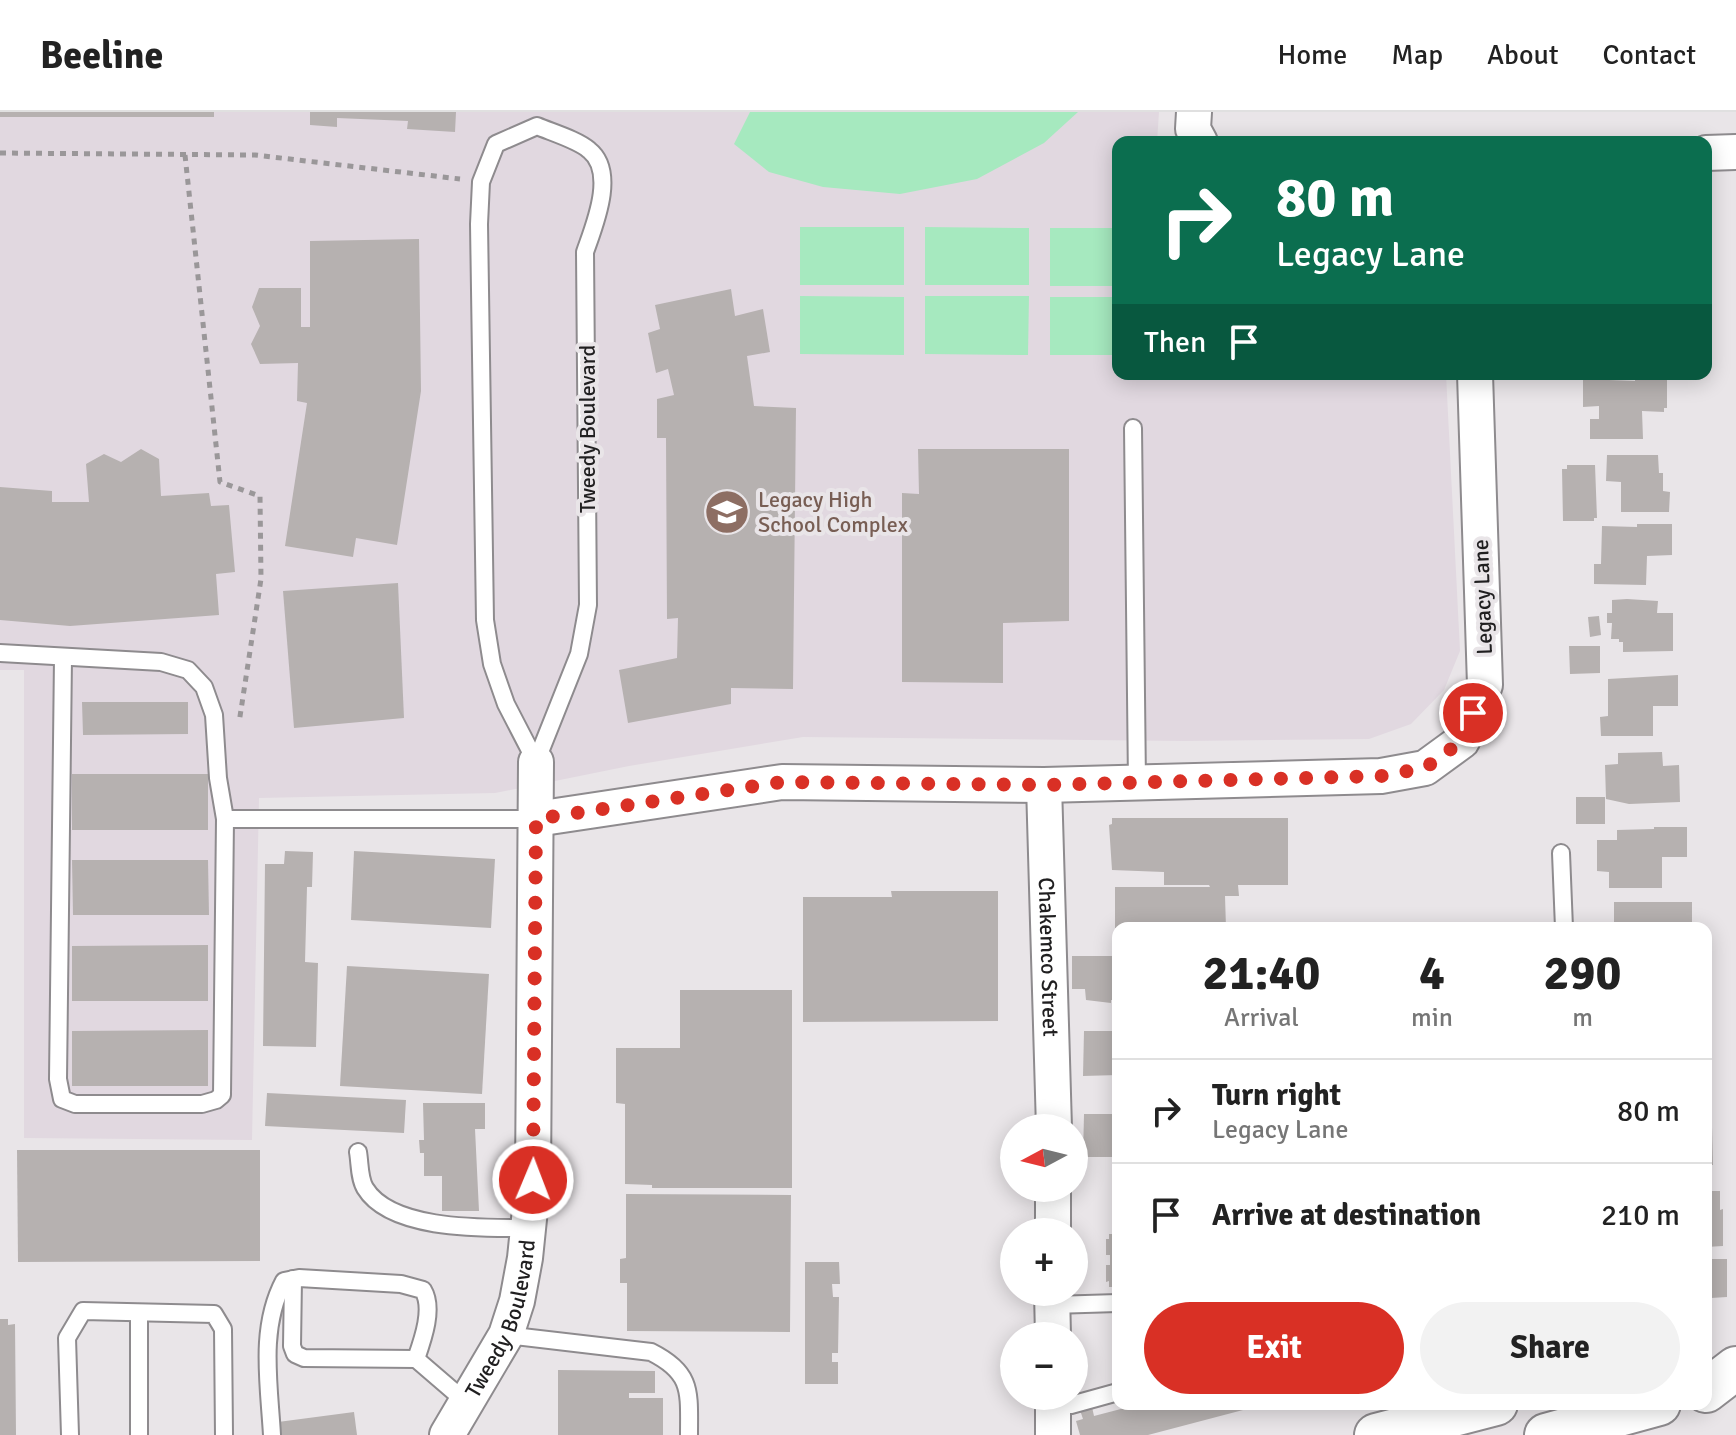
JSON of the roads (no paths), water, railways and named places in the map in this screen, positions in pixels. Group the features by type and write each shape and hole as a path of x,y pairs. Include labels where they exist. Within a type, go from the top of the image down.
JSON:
{"street":[{"path":"1194,112 1193,129 1197,136"},
{"path":"1712,153 1736,152"},
{"name":"Legacy Lane","path":"536,819 782,782 1137,783 1381,776 1425,768 1462,741 1485,685 1475,380"},
{"name":"Tweedy Boulevard","path":"447,1435 506,1335 517,1301 528,1228 533,1180 536,762"},
{"name":"Chakemco Street","path":"1044,785 1054,1114"},
{"path":"1712,1358 1736,1366 1712,1386"},
{"path":"1400,1432 1475,1410"},
{"path":"1546,1435 1574,1410"},
{"path":"1546,1435 1637,1410"}],"lane":[{"name":"Tweedy Boulevard","path":"537,119 591,150 600,168 603,186 599,210 585,252 588,605 579,654 536,762 506,704 492,664 485,620 479,224 481,182 496,144 537,119"},
{"path":"1133,428 1137,783"},
{"path":"0,653 161,662 188,670 204,687 214,715 218,778 225,819 222,1095 216,1100 202,1104 75,1104 62,1099 58,1079 63,658"},
{"path":"225,819 536,819"},
{"path":"1561,853 1564,922"},
{"path":"358,1152 364,1186 371,1196 412,1219 470,1228 528,1228"},
{"path":"293,1279 292,1346 295,1354 304,1358 416,1359 466,1402"},
{"path":"272,1435 268,1329 284,1281 401,1284 423,1290 428,1298 427,1308 423,1338 416,1359"},
{"path":"1052,1311 1112,1304"},
{"path":"70,1435 67,1338 83,1311 214,1314 223,1329 224,1435"},
{"path":"139,1313 139,1435"},
{"path":"506,1335 651,1352 671,1362 685,1378 689,1435"},
{"path":"1053,1412 1112,1394"}],"place":[{"name":"Legacy High School Complex","path":"727,512"}]}
